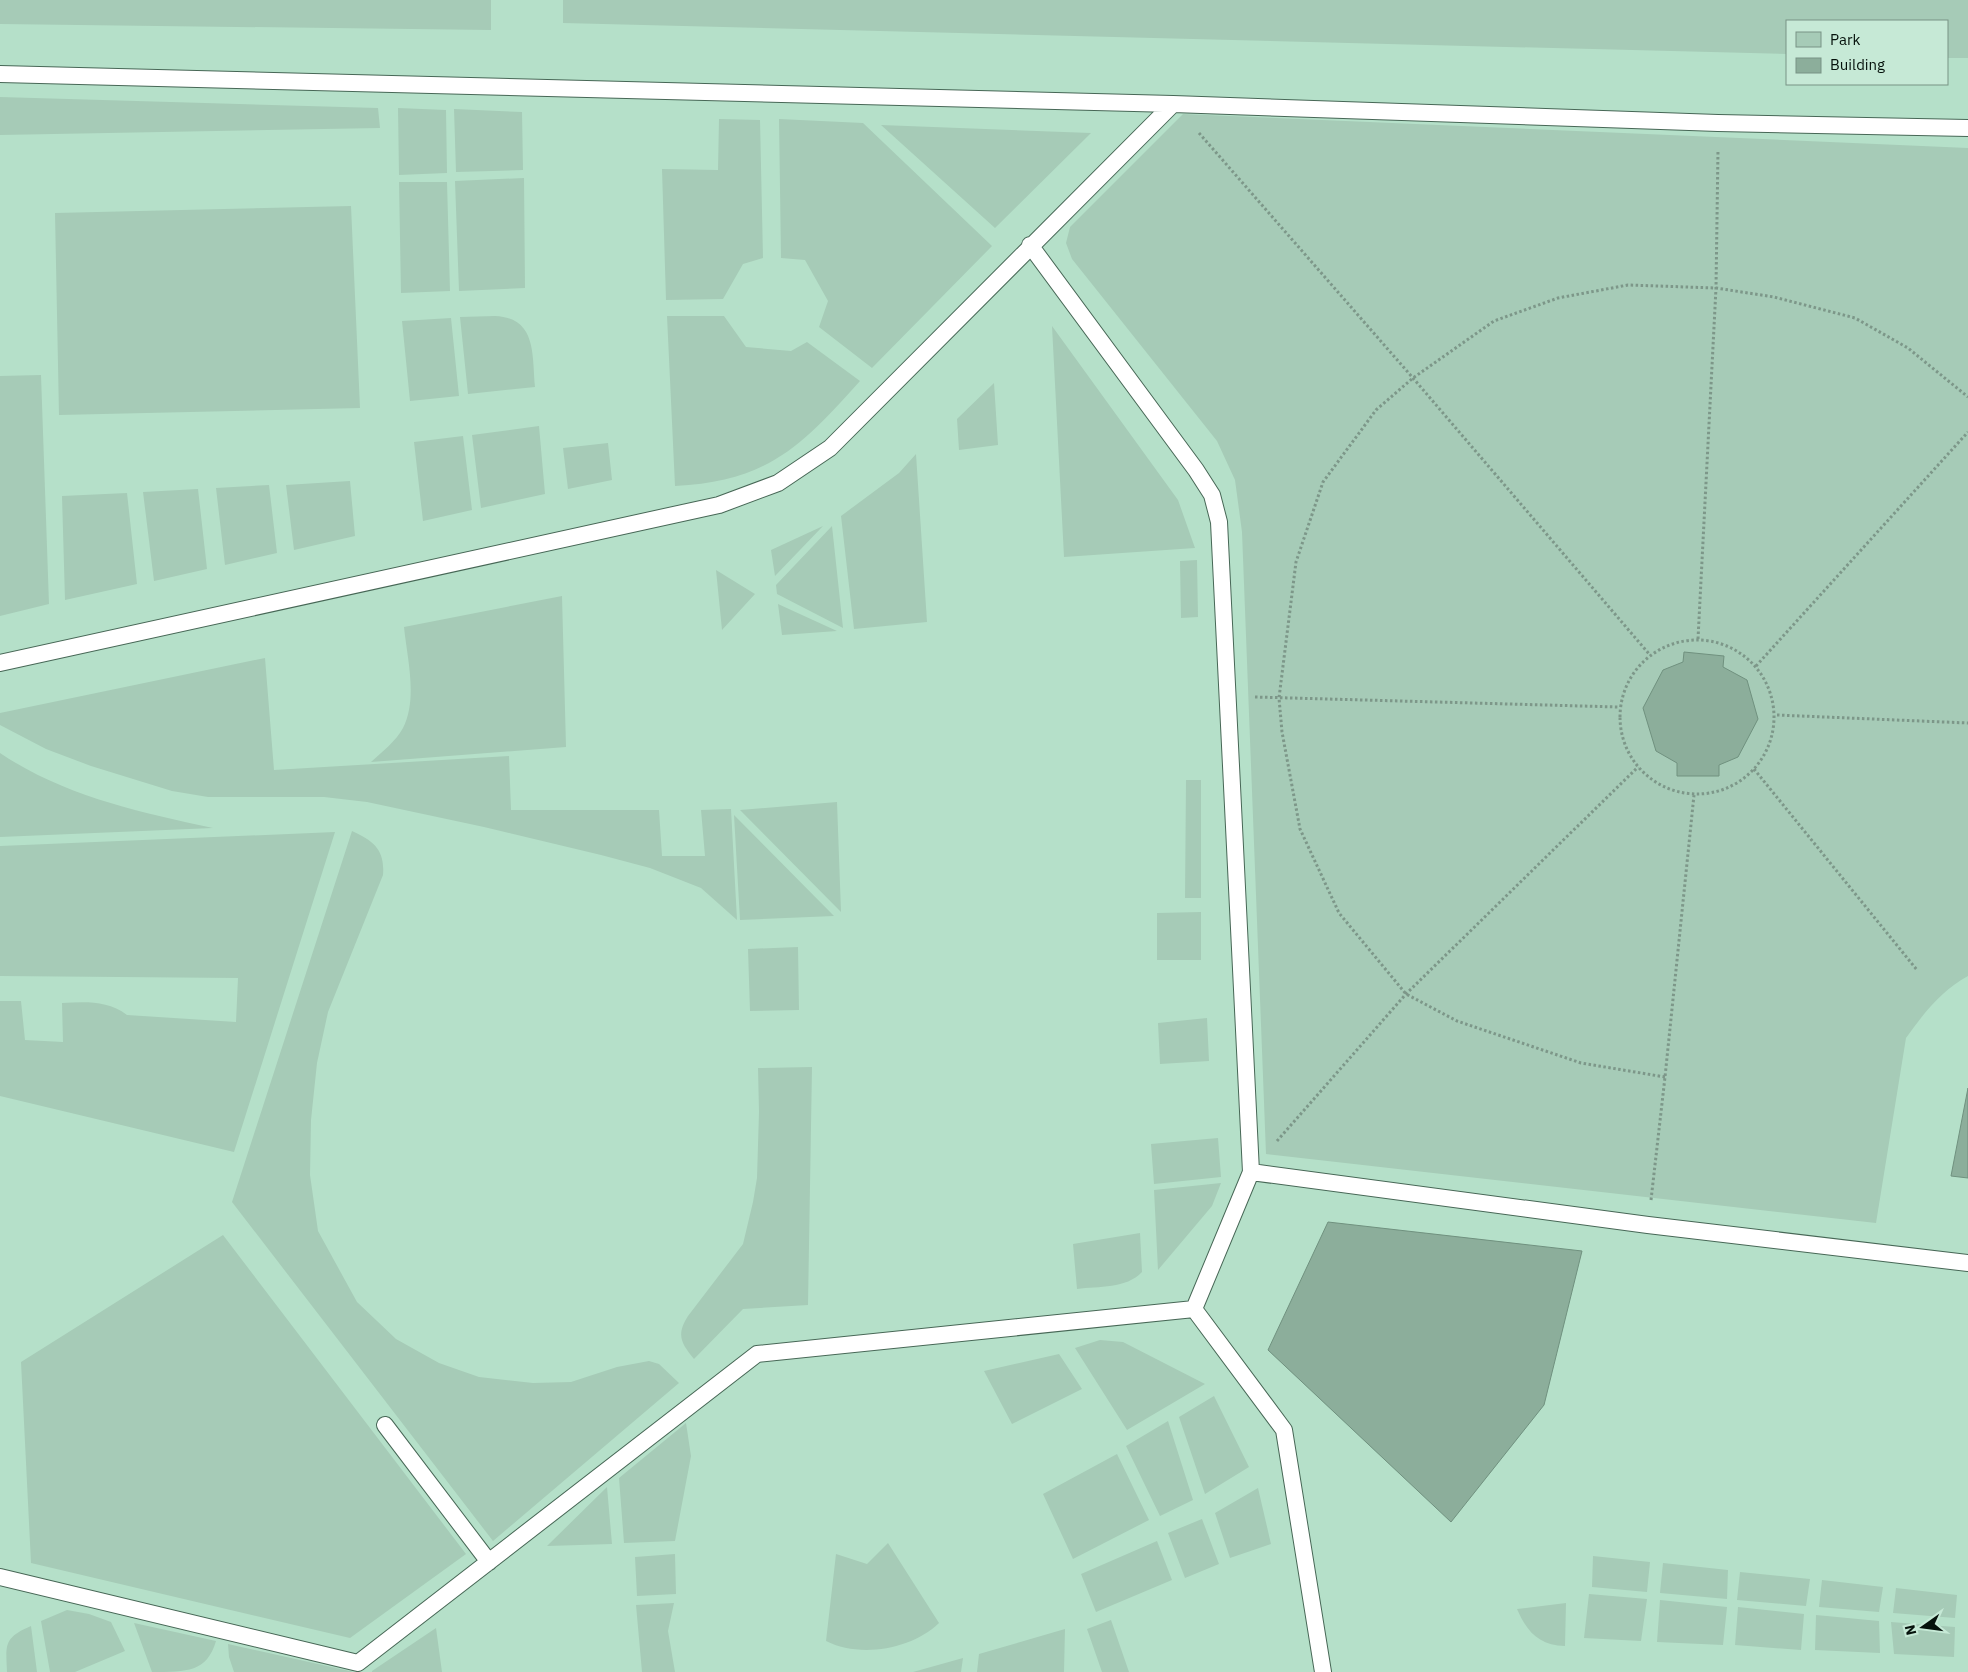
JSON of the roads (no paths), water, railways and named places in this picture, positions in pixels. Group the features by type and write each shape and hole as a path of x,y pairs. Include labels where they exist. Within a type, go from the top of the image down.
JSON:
{"lane":[{"path":"0,74 1173,104 1718,123 1968,128"},
{"path":"0,663 719,505 778,483 830,448 1030,245 1173,104"},
{"path":"1030,245 1196,470 1212,495 1219,522 1251,1172 1194,1309"},
{"path":"1251,1172 1648,1225 1968,1263"},
{"path":"0,1577 358,1663 757,1354 1194,1309"},
{"path":"1194,1309 1284,1430 1323,1672"},
{"path":"385,1425 489,1562"}]}
